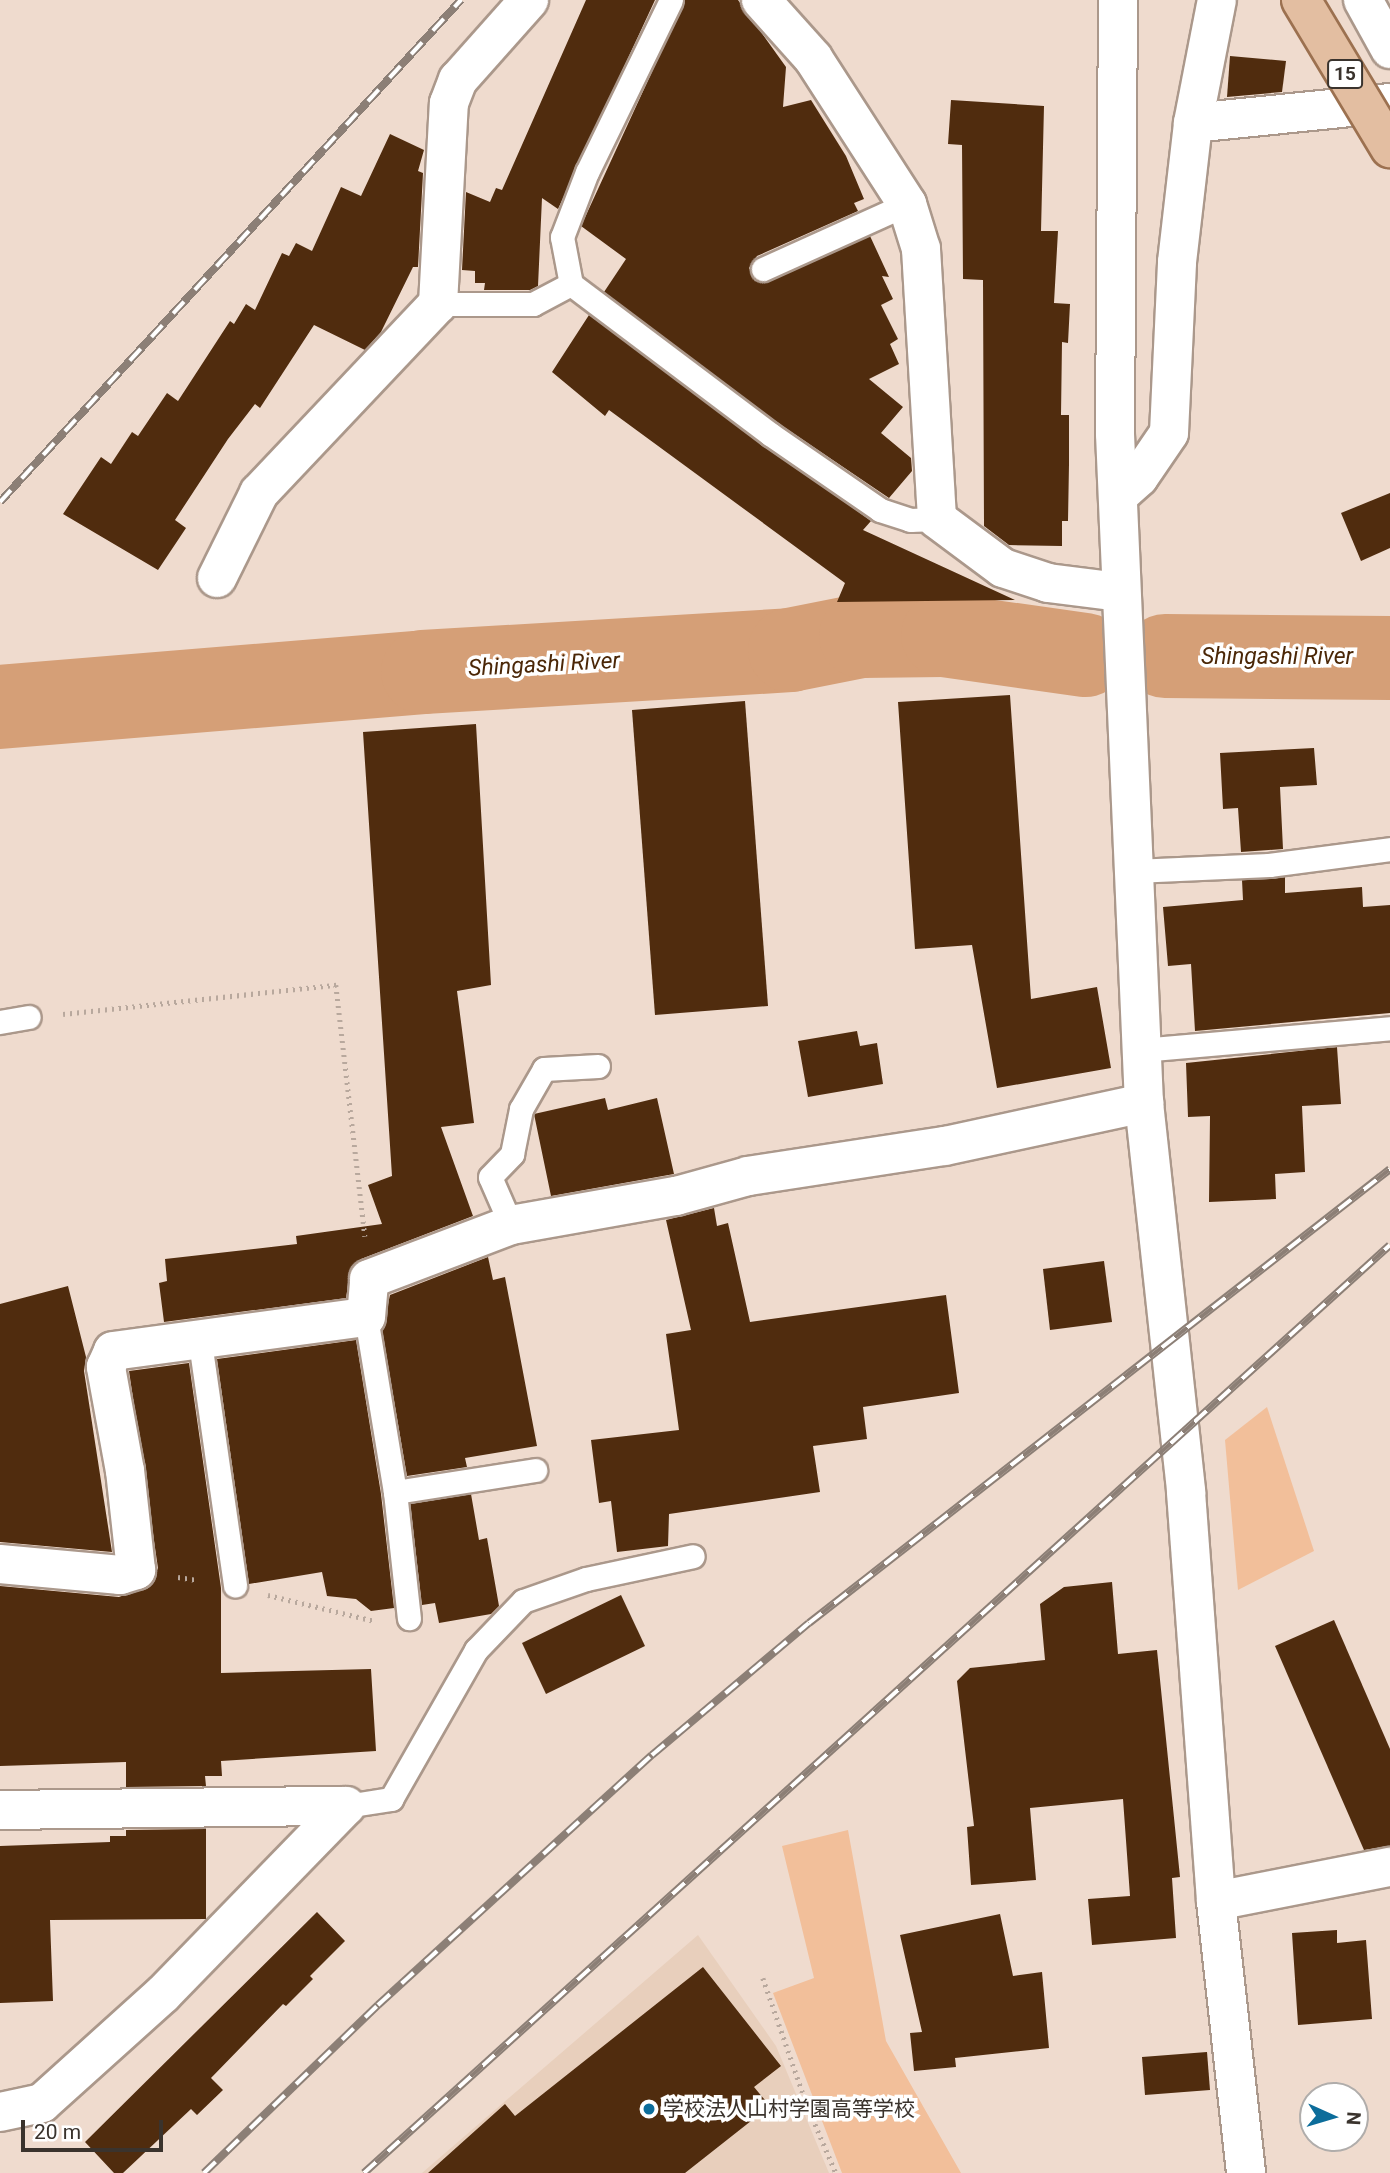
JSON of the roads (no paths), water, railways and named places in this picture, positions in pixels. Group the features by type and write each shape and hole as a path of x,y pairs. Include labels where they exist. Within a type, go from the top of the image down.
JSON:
{"main road":[{"name":"15","path":"1301,0 1390,148"}],"street":[{"path":"216,578 259,493 438,304 449,103 458,80 529,0"},
{"path":"761,0 813,58 906,204 921,249 937,519 1003,568 1048,583 1119,592"},
{"path":"1118,0 1119,592 1144,1103 1186,1492 1216,1902 1246,2173"},
{"path":"1118,496 1139,477 1169,433 1177,262 1193,123 1217,0"},
{"path":"1363,0 1390,49"},
{"path":"1193,123 1390,103"},
{"path":"0,1564 120,1575 136,1570 125,1471 106,1367 113,1352 366,1317 369,1279 512,1225 676,1196 748,1176 945,1146 1144,1103"},
{"path":"0,1810 346,1805"},
{"path":"0,2112 42,2102 52,2094 163,1994 346,1805"},
{"path":"1216,1902 1390,1867"}],"lane":[{"path":"671,0 587,172 562,237 571,284 770,434 880,510 909,520 937,519"},
{"path":"763,269 906,204"},
{"path":"438,304 533,304 571,284"},
{"path":"1134,871 1269,865 1390,849"},
{"path":"0,1021 29,1017"},
{"path":"1141,1049 1390,1028"},
{"path":"512,1225 490,1177 512,1154 521,1109 544,1069 598,1066"},
{"path":"366,1317 395,1492 409,1618"},
{"path":"200,1342 235,1586"},
{"path":"395,1492 535,1470"},
{"path":"346,1805 391,1799 476,1650 523,1601 586,1579 692,1556"}],"waterway":[{"name":"Shingashi River","path":"0,707 423,672 790,650 861,636 943,635 1086,655"},
{"name":"Shingashi River","path":"1165,656 1390,658"}],"railway":[{"path":"0,502 461,0"},
{"path":"204,2173 378,2005 652,1755 809,1623 1390,1169"},
{"path":"364,2173 1390,1245"}],"place":[{"name":"学校法人山村学園高等学校","path":"649,2109"}]}
